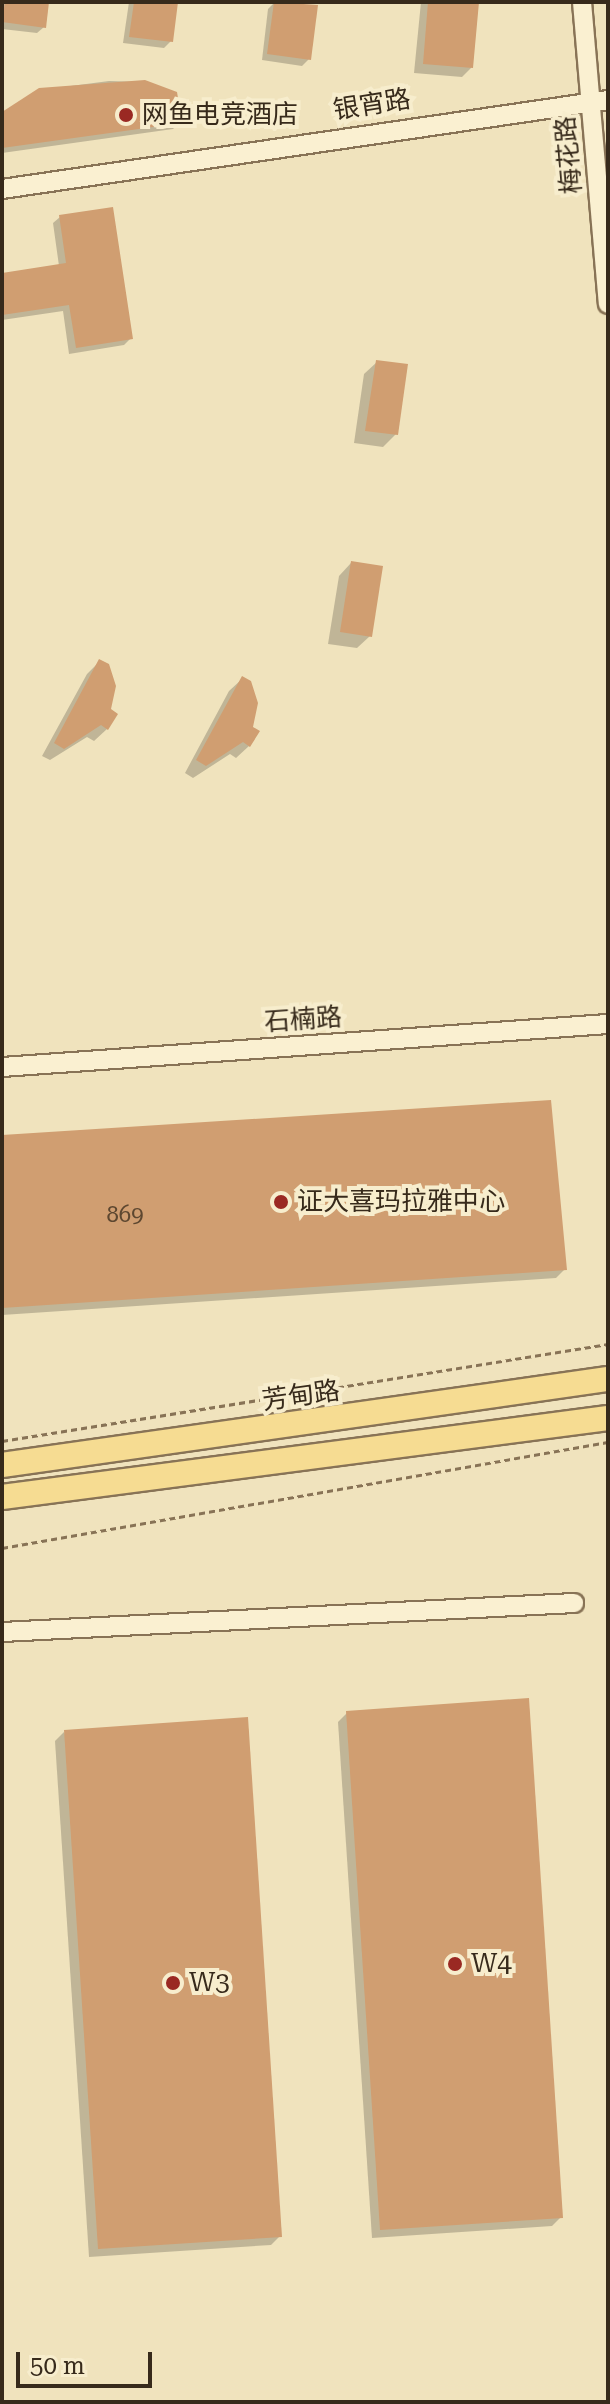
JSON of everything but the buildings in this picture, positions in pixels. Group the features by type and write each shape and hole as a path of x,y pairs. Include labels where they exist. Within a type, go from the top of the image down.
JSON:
{"main road":[{"name":"芳甸路","path":"2,1465 608,1379"},
{"path":"2,1497 608,1418"}],"street":[{"name":"梅花路","path":"582,2 599,100 608,304"},
{"name":"银宵路","path":"2,189 599,100"},
{"name":"石楠路","path":"2,1067 608,1024"},
{"path":"2,1632 574,1603"}],"path":[{"path":"2,1441 608,1344"},
{"path":"2,1548 608,1442"}],"place":[{"name":"网鱼电竞酒店","path":"126,115"},
{"name":"证大喜玛拉雅中心","path":"281,1202"},
{"name":"W4","path":"455,1964"},
{"name":"W3","path":"173,1983"}]}
